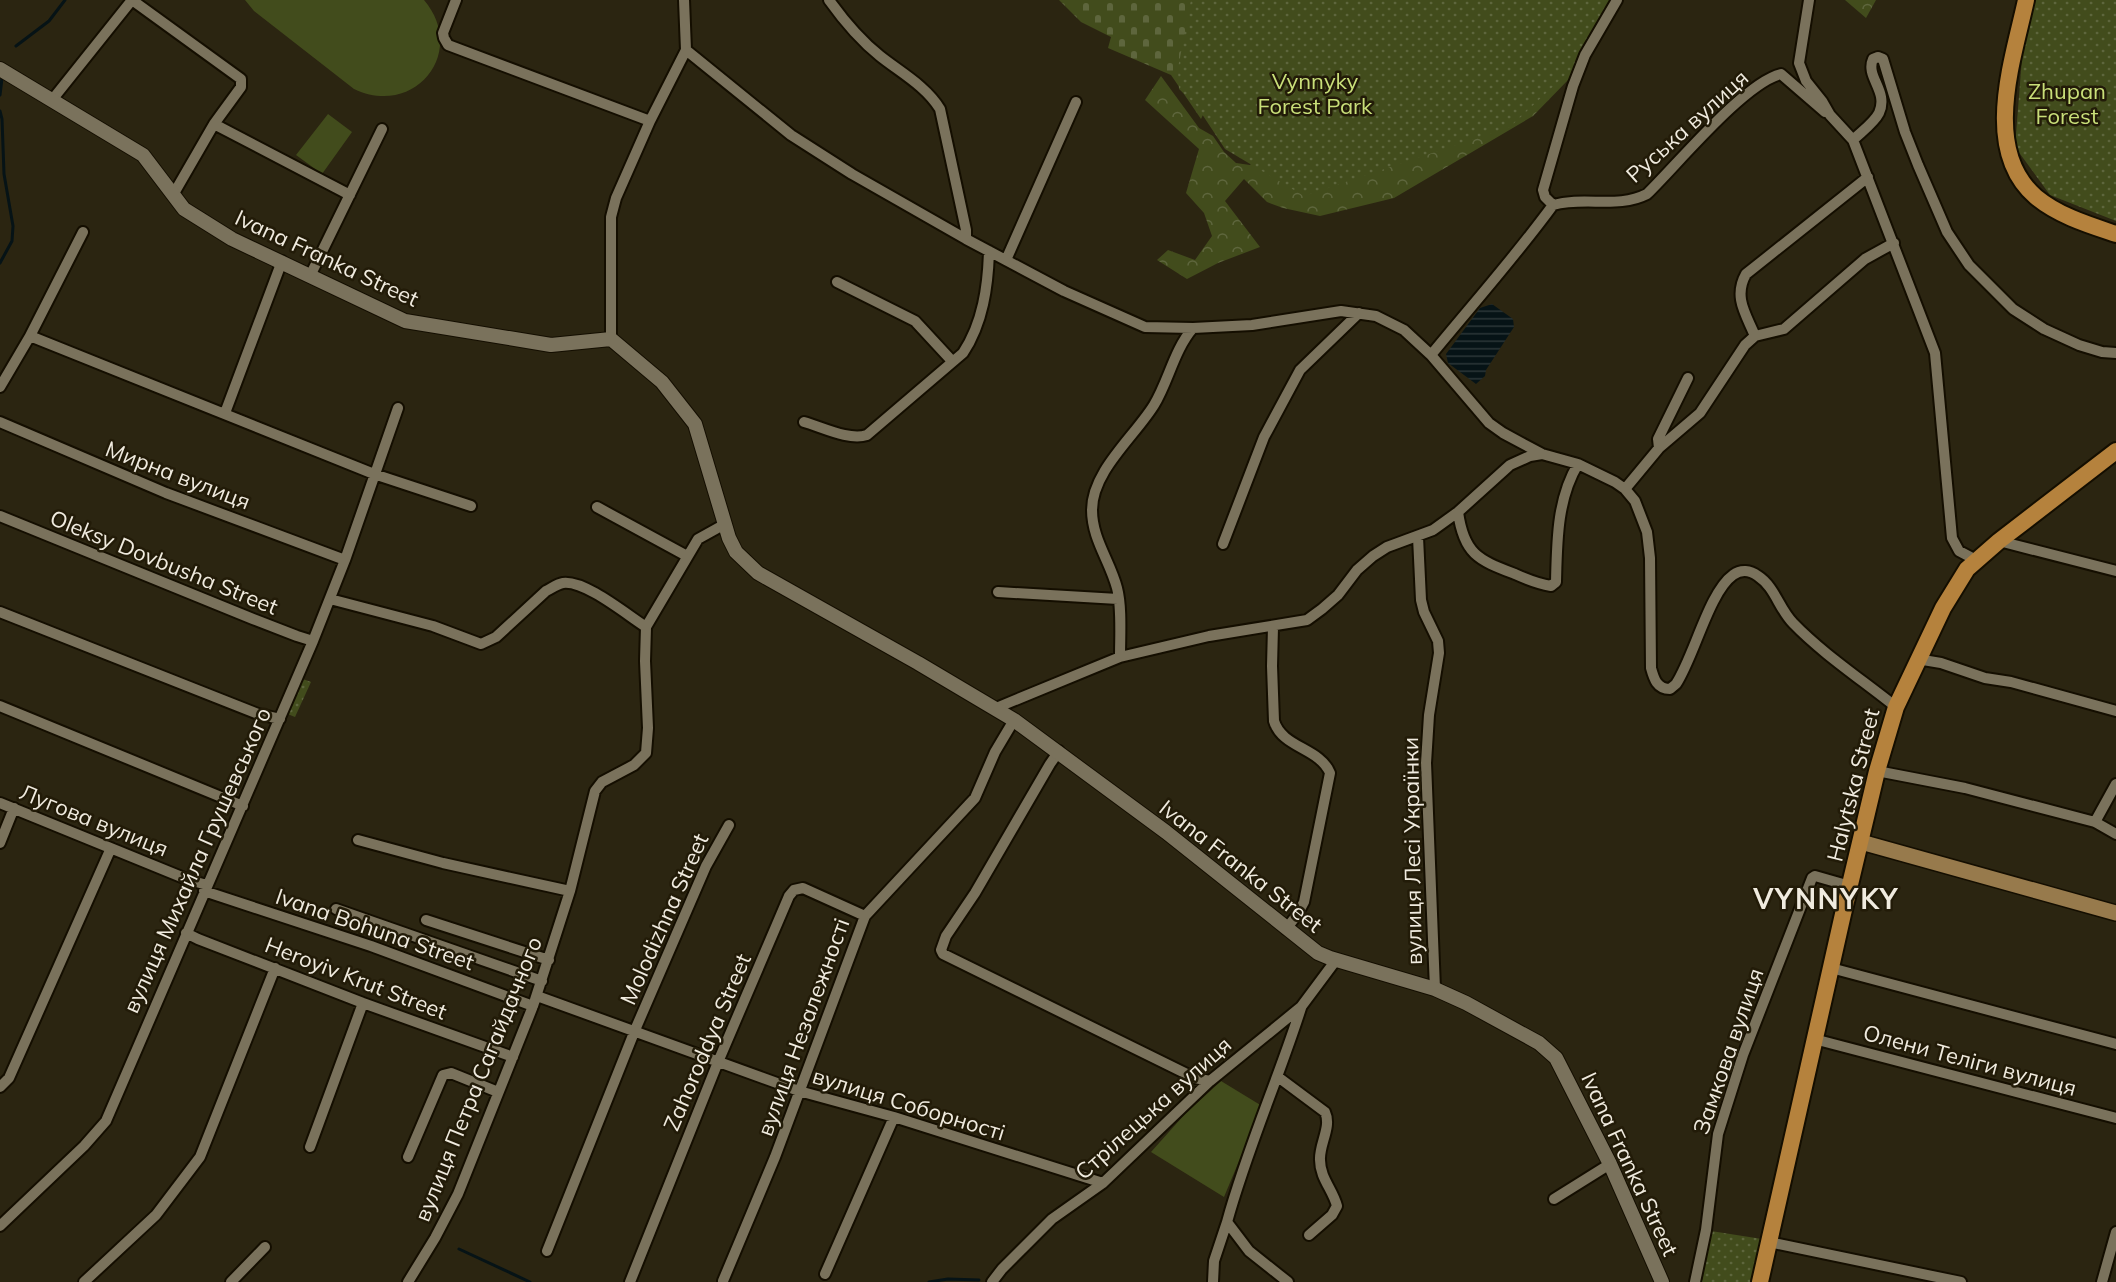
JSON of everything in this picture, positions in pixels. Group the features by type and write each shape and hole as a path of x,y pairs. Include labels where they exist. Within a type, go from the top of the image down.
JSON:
{"main road":[{"path":"2025,4 2007,91 2004,129 2008,153 2014,168 2035,196 2043,202 2083,223 2116,234"},
{"name":"Halytska Street","path":"1760,1282 1877,771 1896,707 1917,659 1956,583 1976,560 1999,541 2116,451"},
{"path":"1861,842 2116,913"}],"street":[{"path":"52,100 132,0 241,79 241,87 214,124 173,195"},
{"path":"456,0 444,33 444,39 448,45 650,121"},
{"path":"611,339 611,217 616,198 650,121 686,50 684,0"},
{"path":"829,0 863,42 923,89 934,99 940,109 966,239"},
{"path":"1431,355 1511,256 1528,240 1553,205 1545,197 1543,190 1573,86 1585,55 1617,0"},
{"path":"1809,1 1799,63 1806,81 1822,101 1830,116 1853,140 1935,353 1952,538 1959,551 1976,560"},
{"path":"686,50 791,135 852,174 966,239 1064,291 1145,327 1193,328 1252,325 1341,311 1376,316 1391,322 1404,330 1431,355 1489,423 1542,454 1578,464 1625,489 1635,501 1647,532 1650,558 1651,668 1655,681 1660,687 1670,689 1676,684 1716,598 1731,576 1740,571 1748,571 1763,579 1783,611 1801,632 1896,707"},
{"path":"1853,140 1879,113 1881,91 1870,70 1870,64 1873,59 1883,59 1905,132 1947,232 1969,265 2013,309 2060,338 2102,352 2116,353"},
{"name":"Ivana Franka Street","path":"0,69 144,155 184,209 232,239 405,321 552,345 611,339 662,382 695,424 729,538 736,552 758,573 1014,720 1059,751 1240,888 1286,929 1318,952 1336,960 1435,988 1539,1043 1556,1058 1610,1164 1662,1282"},
{"name":"Руська вулиця","path":"1553,205 1573,201 1623,202 1636,200 1647,194 1740,100 1773,76 1781,74 1830,116"},
{"path":"1006,260 1076,102"},
{"path":"214,124 350,195"},
{"path":"310,276 382,129"},
{"path":"1755,336 1739,292 1746,274 1868,177"},
{"path":"0,387 30,336 83,232"},
{"path":"1625,489 1659,448 1700,413 1745,345 1755,336 1784,329 1865,259 1894,243"},
{"path":"804,422 850,437 867,435 963,353 978,325 988,277 989,251"},
{"path":"225,413 282,261"},
{"path":"837,282 915,321 952,361"},
{"path":"1222,544 1264,437 1300,370 1359,313"},
{"path":"1120,657 1117,588 1095,536 1093,500 1098,484 1113,460 1154,404 1184,338 1193,328"},
{"path":"30,336 374,474 471,506"},
{"path":"1659,448 1658,439 1688,378"},
{"name":"вулиця Михайла Грушевського","path":"0,1226 84,1146 106,1121 314,641 398,408"},
{"name":"Мирна вулиця","path":"0,422 166,493 345,560"},
{"path":"996,708 1120,657 1209,636 1307,620 1338,595 1357,570 1373,556 1387,547 1433,530 1458,512 1510,465 1530,456 1542,454"},
{"path":"1458,512 1468,545 1479,559 1551,586 1556,582 1558,530 1563,499 1570,478 1578,464"},
{"path":"597,507 687,556"},
{"name":"Oleksy Dovbusha Street","path":"0,516 253,619 314,641"},
{"path":"330,599 433,626 481,644 496,637 546,591 565,583 588,589 646,627 698,539 725,524"},
{"name":"вулиця Лесі Українки","path":"1418,537 1421,600 1424,612 1438,641 1439,653 1429,715 1426,763 1435,988"},
{"path":"1999,541 2116,571"},
{"path":"998,592 1118,599"},
{"path":"0,612 258,714 280,719"},
{"name":"вулиця Петра Сагайдачного","path":"408,1282 458,1194 535,1001 570,891 596,791 602,782 634,765 646,753 648,728 646,627"},
{"path":"1273,627 1272,666 1276,729 1282,736 1321,761 1330,773 1304,902 1286,929"},
{"path":"1917,659 1941,663 1985,678 2011,681 2116,711"},
{"path":"0,706 243,806"},
{"name":"вулиця Незалежності","path":"723,1281 775,1158 865,916 975,798 995,752 1014,720"},
{"path":"1059,751 975,893 946,936 941,946 943,954 1195,1078 1210,1081"},
{"path":"1877,771 1965,788 2095,822 2116,834"},
{"path":"2095,822 2115,789"},
{"name":"Лугова вулиця","path":"0,802 206,888"},
{"path":"0,843 14,808"},
{"name":"Molodizhna Street","path":"547,1251 636,1030 706,866 729,825"},
{"path":"358,840 443,863 570,891"},
{"path":"0,1087 9,1078 111,848"},
{"name":"Замкова вулиця","path":"1695,1282 1706,1230 1718,1134 1743,1055 1777,967 1812,878 1815,876 1850,886"},
{"name":"Ivana Bohuna Street","path":"206,888 535,1001"},
{"name":"Zahoroddya Street","path":"630,1282 718,1062 789,896 794,890 803,888 865,916"},
{"path":"336,909 542,981"},
{"path":"426,920 549,960"},
{"name":"Heroyiv Krut Street","path":"186,933 363,1003 513,1057"},
{"name":"Стрілецька вулиця","path":"992,1282 1052,1219 1103,1183 1210,1081 1301,1007 1336,960"},
{"path":"84,1282 156,1215 200,1157 275,968"},
{"path":"1831,968 2116,1044"},
{"name":"вулиця Соборності","path":"535,1001 636,1030 799,1091 894,1117 1103,1183"},
{"path":"310,1147 363,1003"},
{"path":"1214,1282 1214,1261 1239,1179 1278,1077 1301,1007"},
{"name":"Олени Теліги вулиця","path":"1814,1040 2116,1118"},
{"path":"408,1157 443,1075 451,1073 498,1092"},
{"path":"1278,1077 1326,1112 1328,1118 1320,1151 1320,1163 1323,1176 1337,1206 1332,1215 1309,1235"},
{"path":"825,1274 894,1117"},
{"path":"1554,1199 1610,1164"},
{"path":"1227,1222 1249,1251 1288,1282"},
{"path":"2102,1282 2116,1232"},
{"path":"1769,1242 1961,1282"},
{"path":"231,1282 265,1247"}],"green space":[{"path":"245,0 424,0 436,20 440,40 437,59 428,75 415,87 397,95 376,96 354,89 254,11"},
{"path":"1059,0 1259,0 1201,119 1171,75 1108,48 1111,37 1081,22"},
{"name":"Vynnyky Forest Park","path":"1191,0 1614,0 1579,62 1510,127 1304,196 1225,149 1196,105 1179,89 1178,68"},
{"path":"1600,0 1569,79 1533,116 1394,198 1320,216 1267,202 1244,179 1225,201 1260,247 1218,263 1187,279 1157,260 1168,250 1195,260 1212,236 1204,213 1186,193 1199,149 1145,100 1161,76 1199,128 1213,136 1224,152 1236,163 1250,165 1304,106"},
{"path":"1845,0 1876,0 1866,18"},
{"name":"Zhupan Forest","path":"2017,0 2116,0 2116,221 2050,195 2015,147 2026,7 2016,3"},
{"path":"328,114 352,132 322,174 296,155"},
{"path":"300,678 311,682 295,717 285,713"},
{"path":"1221,1081 1262,1106 1224,1197 1151,1152 1185,1114"},
{"path":"1711,1231 1762,1239 1752,1282 1701,1282"}],"shaded area":[{"path":"1492,304 1513,319 1514,327 1486,370 1485,376 1476,384 1448,363 1446,354 1480,308"}],"waterway":[{"path":"16,46 49,21 65,0"},
{"path":"0,95 2,78"},
{"path":"0,111 4,174 13,226 12,241 0,263"},
{"path":"459,1249 530,1282"},
{"path":"929,1282 948,1279 979,1280"}],"district":[{"name":"VYNNYKY","path":"1826,899"}]}
